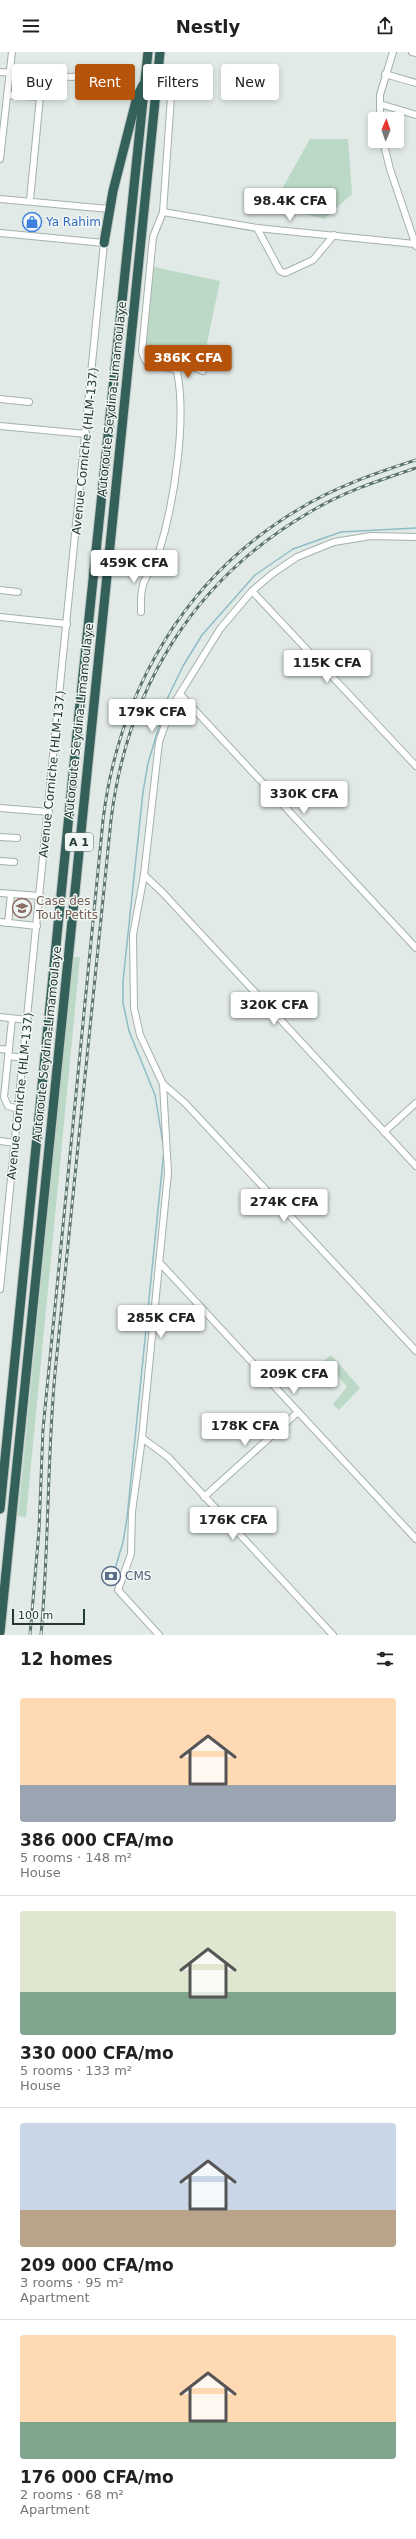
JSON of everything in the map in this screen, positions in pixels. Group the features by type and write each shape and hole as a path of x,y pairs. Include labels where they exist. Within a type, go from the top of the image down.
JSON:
{"highway":[{"name":"Autoroute Seydina-Limamoulaye","path":"147,64 148,52"},
{"name":"Autoroute Seydina-Limamoulaye","path":"0,1632 160,52"},
{"path":"104,243 109,209 137,97 143,84"},
{"name":"Autoroute Seydina-Limamoulaye","path":"0,1509 79,714 144,100"}],"street":[{"path":"0,159 12,52"},
{"path":"380,112 385,74 393,52"},
{"path":"412,52 416,53"},
{"path":"0,72 75,76"},
{"path":"385,74 416,83"},
{"path":"7,95 40,97 30,200"},
{"path":"171,100 163,212 153,237 142,351 144,360 151,366 176,370"},
{"path":"380,104 416,115"},
{"path":"163,212 257,228 334,235 415,246 385,148"},
{"path":"0,199 30,200 109,209"},
{"path":"257,228 280,271 285,273 313,260 334,235"},
{"path":"0,234 104,243"},
{"name":"Avenue Corniche (HLM-137)","path":"0,1288 2,1251 16,1143 104,258 104,243"},
{"path":"141,612 143,583 159,553 175,476 182,396 176,370 182,362 203,371"},
{"path":"0,400 29,402"},
{"path":"0,426 86,434"},
{"path":"159,1635 118,1590 131,1554 132,1512 142,1438 168,1162 162,1084 140,1036 134,1008 133,935 144,875 157,748 171,708 220,630 252,591 297,557 322,545 371,536 416,537"},
{"path":"0,590 18,592"},
{"path":"252,591 416,766"},
{"path":"0,617 67,624"},
{"path":"180,694 416,948"},
{"path":"0,808 49,812"},
{"path":"0,837 17,838"},
{"path":"0,861 14,862"},
{"path":"144,875 163,893 416,1166"},
{"path":"0,893 40,896"},
{"path":"8,923 11,894"},
{"path":"0,922 37,926"},
{"path":"0,1018 28,1020"},
{"path":"12,1018 5,1102 8,1106 19,1109"},
{"path":"0,1049 24,1058"},
{"path":"162,1084 185,1103 416,1351"},
{"path":"384,1132 416,1103"},
{"path":"0,1141 16,1143"},
{"path":"159,1262 416,1539"},
{"path":"204,1497 298,1412"},
{"path":"142,1438 164,1454 332,1635"}],"green space":[{"path":"310,139 348,139 352,194 324,219 273,205"},
{"path":"154,267 220,281 202,367 161,347 146,346"},
{"path":"73,957 80,957 26,1517 18,1516"},
{"path":"331,1355 360,1388 339,1410 333,1404 347,1387 335,1372 330,1374 334,1369 330,1365 323,1369 319,1365"}],"waterway":[{"path":"115,1569 123,1542 127,1518 164,1150 155,1095 129,1031 123,1003 123,981 143,792 148,763 168,697 183,666 202,635 255,575 293,549 341,532 416,528"}],"railway":[{"path":"30,1635 39,1530 43,1429 103,820 111,772 124,726 142,682 164,641 191,603 223,568 259,537 313,501 356,481 416,460"},
{"path":"41,1635 44,1602 52,1406 55,1373 111,820 119,772 133,726 150,682 173,642 200,604 232,570 269,539 310,512 335,498 416,468"}],"place":[{"name":"Ya Rahim","path":"32,222"},
{"name":"Case des Tout Petits","path":"22,908"},
{"name":"CMS","path":"111,1576"}]}
